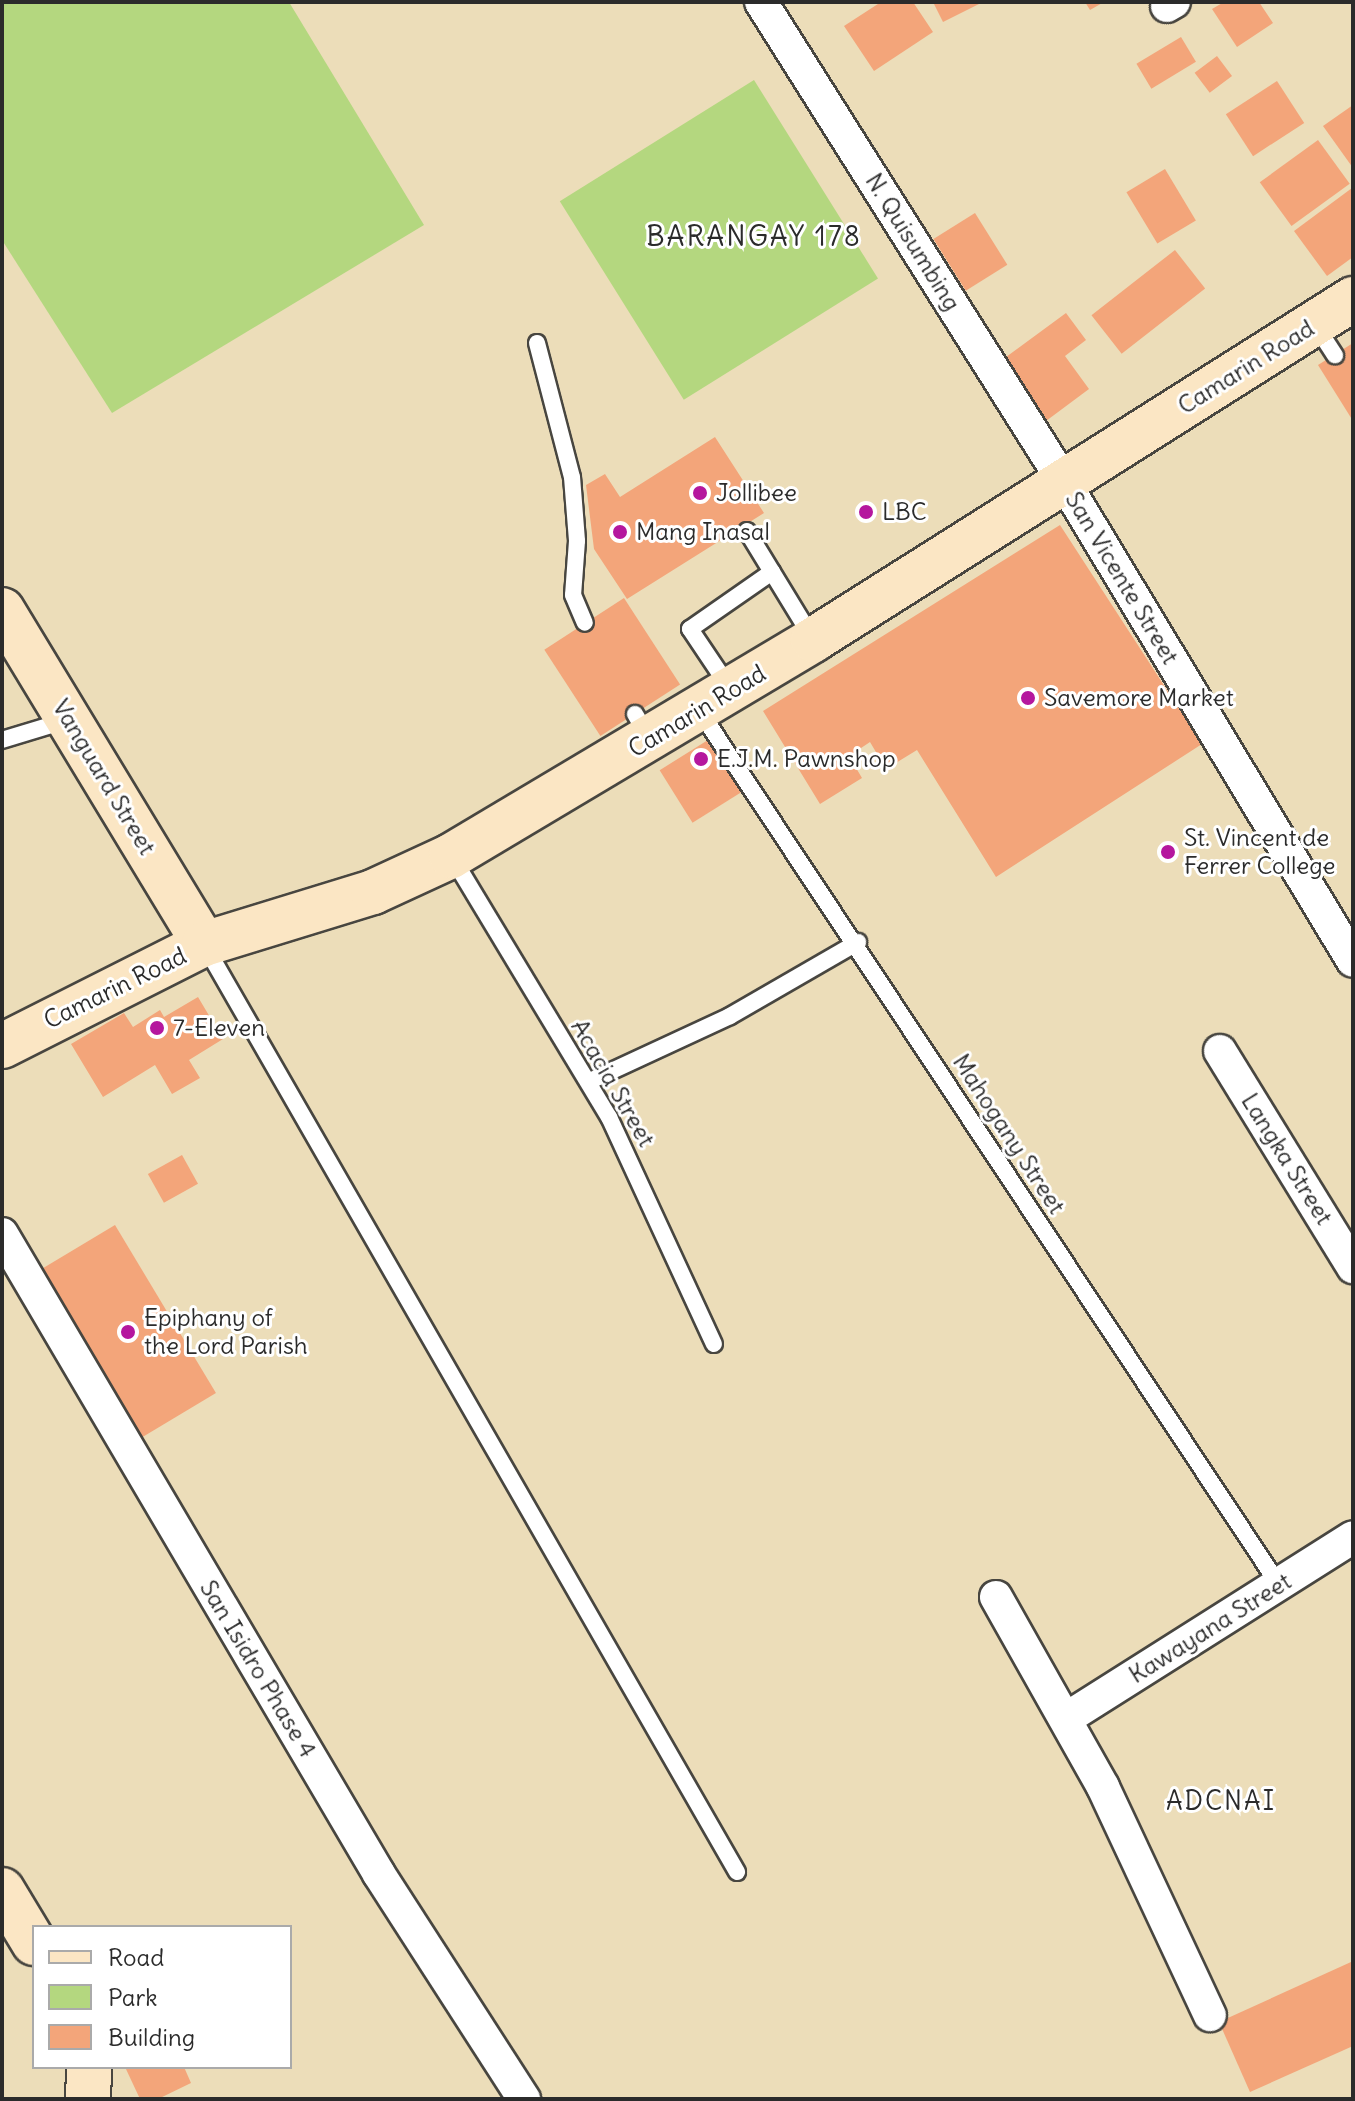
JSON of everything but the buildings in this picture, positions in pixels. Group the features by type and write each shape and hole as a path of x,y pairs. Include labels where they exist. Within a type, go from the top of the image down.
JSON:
{"main road":[{"name":"Camarin Road","path":"2,1046 204,944 373,892 451,856 642,727 715,700 1064,482 1325,339 1353,299"},
{"name":"Vanguard Street","path":"2,610 204,944"},
{"path":"2,1890 32,1940"},
{"path":"88,2099 89,2069"}],"street":[{"name":"N. Quisumbing","path":"761,2 1064,482"},
{"name":"San Vicente Street","path":"1064,482 1353,961"},
{"name":"Langka Street","path":"1220,1051 1353,1267"},
{"name":"San Isidro Phase 4","path":"2,1234 379,1874 524,2099"},
{"name":"Kawayana Street","path":"1067,1718 1353,1537"},
{"path":"996,1597 1067,1718 1210,2015"}],"lane":[{"path":"537,343 572,477 577,541 573,595 585,623"},
{"path":"747,531 813,640"},
{"name":"Mahogany Street","path":"772,572 690,629 715,700 858,942 1279,1585"},
{"path":"2,740 70,720"},
{"name":"Acacia Street","path":"451,856 590,1081 714,1344"},
{"path":"590,1081 730,1016 858,942"},
{"path":"204,944 737,1872"}],"green space":[{"path":"2,2 289,2 424,225 112,413 2,240"},
{"path":"754,80 878,278 684,400 560,201"}],"place":[{"name":"Jollibee","path":"700,493"},
{"name":"LBC","path":"866,512"},
{"name":"Mang Inasal","path":"620,532"},
{"name":"Savemore Market","path":"1028,698"},
{"name":"E.J.M. Pawnshop","path":"701,759"},
{"name":"St. Vincent de Ferrer College","path":"1168,852"},
{"name":"7-Eleven","path":"157,1028"},
{"name":"Epiphany of the Lord Parish","path":"128,1332"}],"district":[{"name":"BARANGAY 178","path":"754,236"},
{"name":"ADCNAI","path":"1221,1801"}]}
